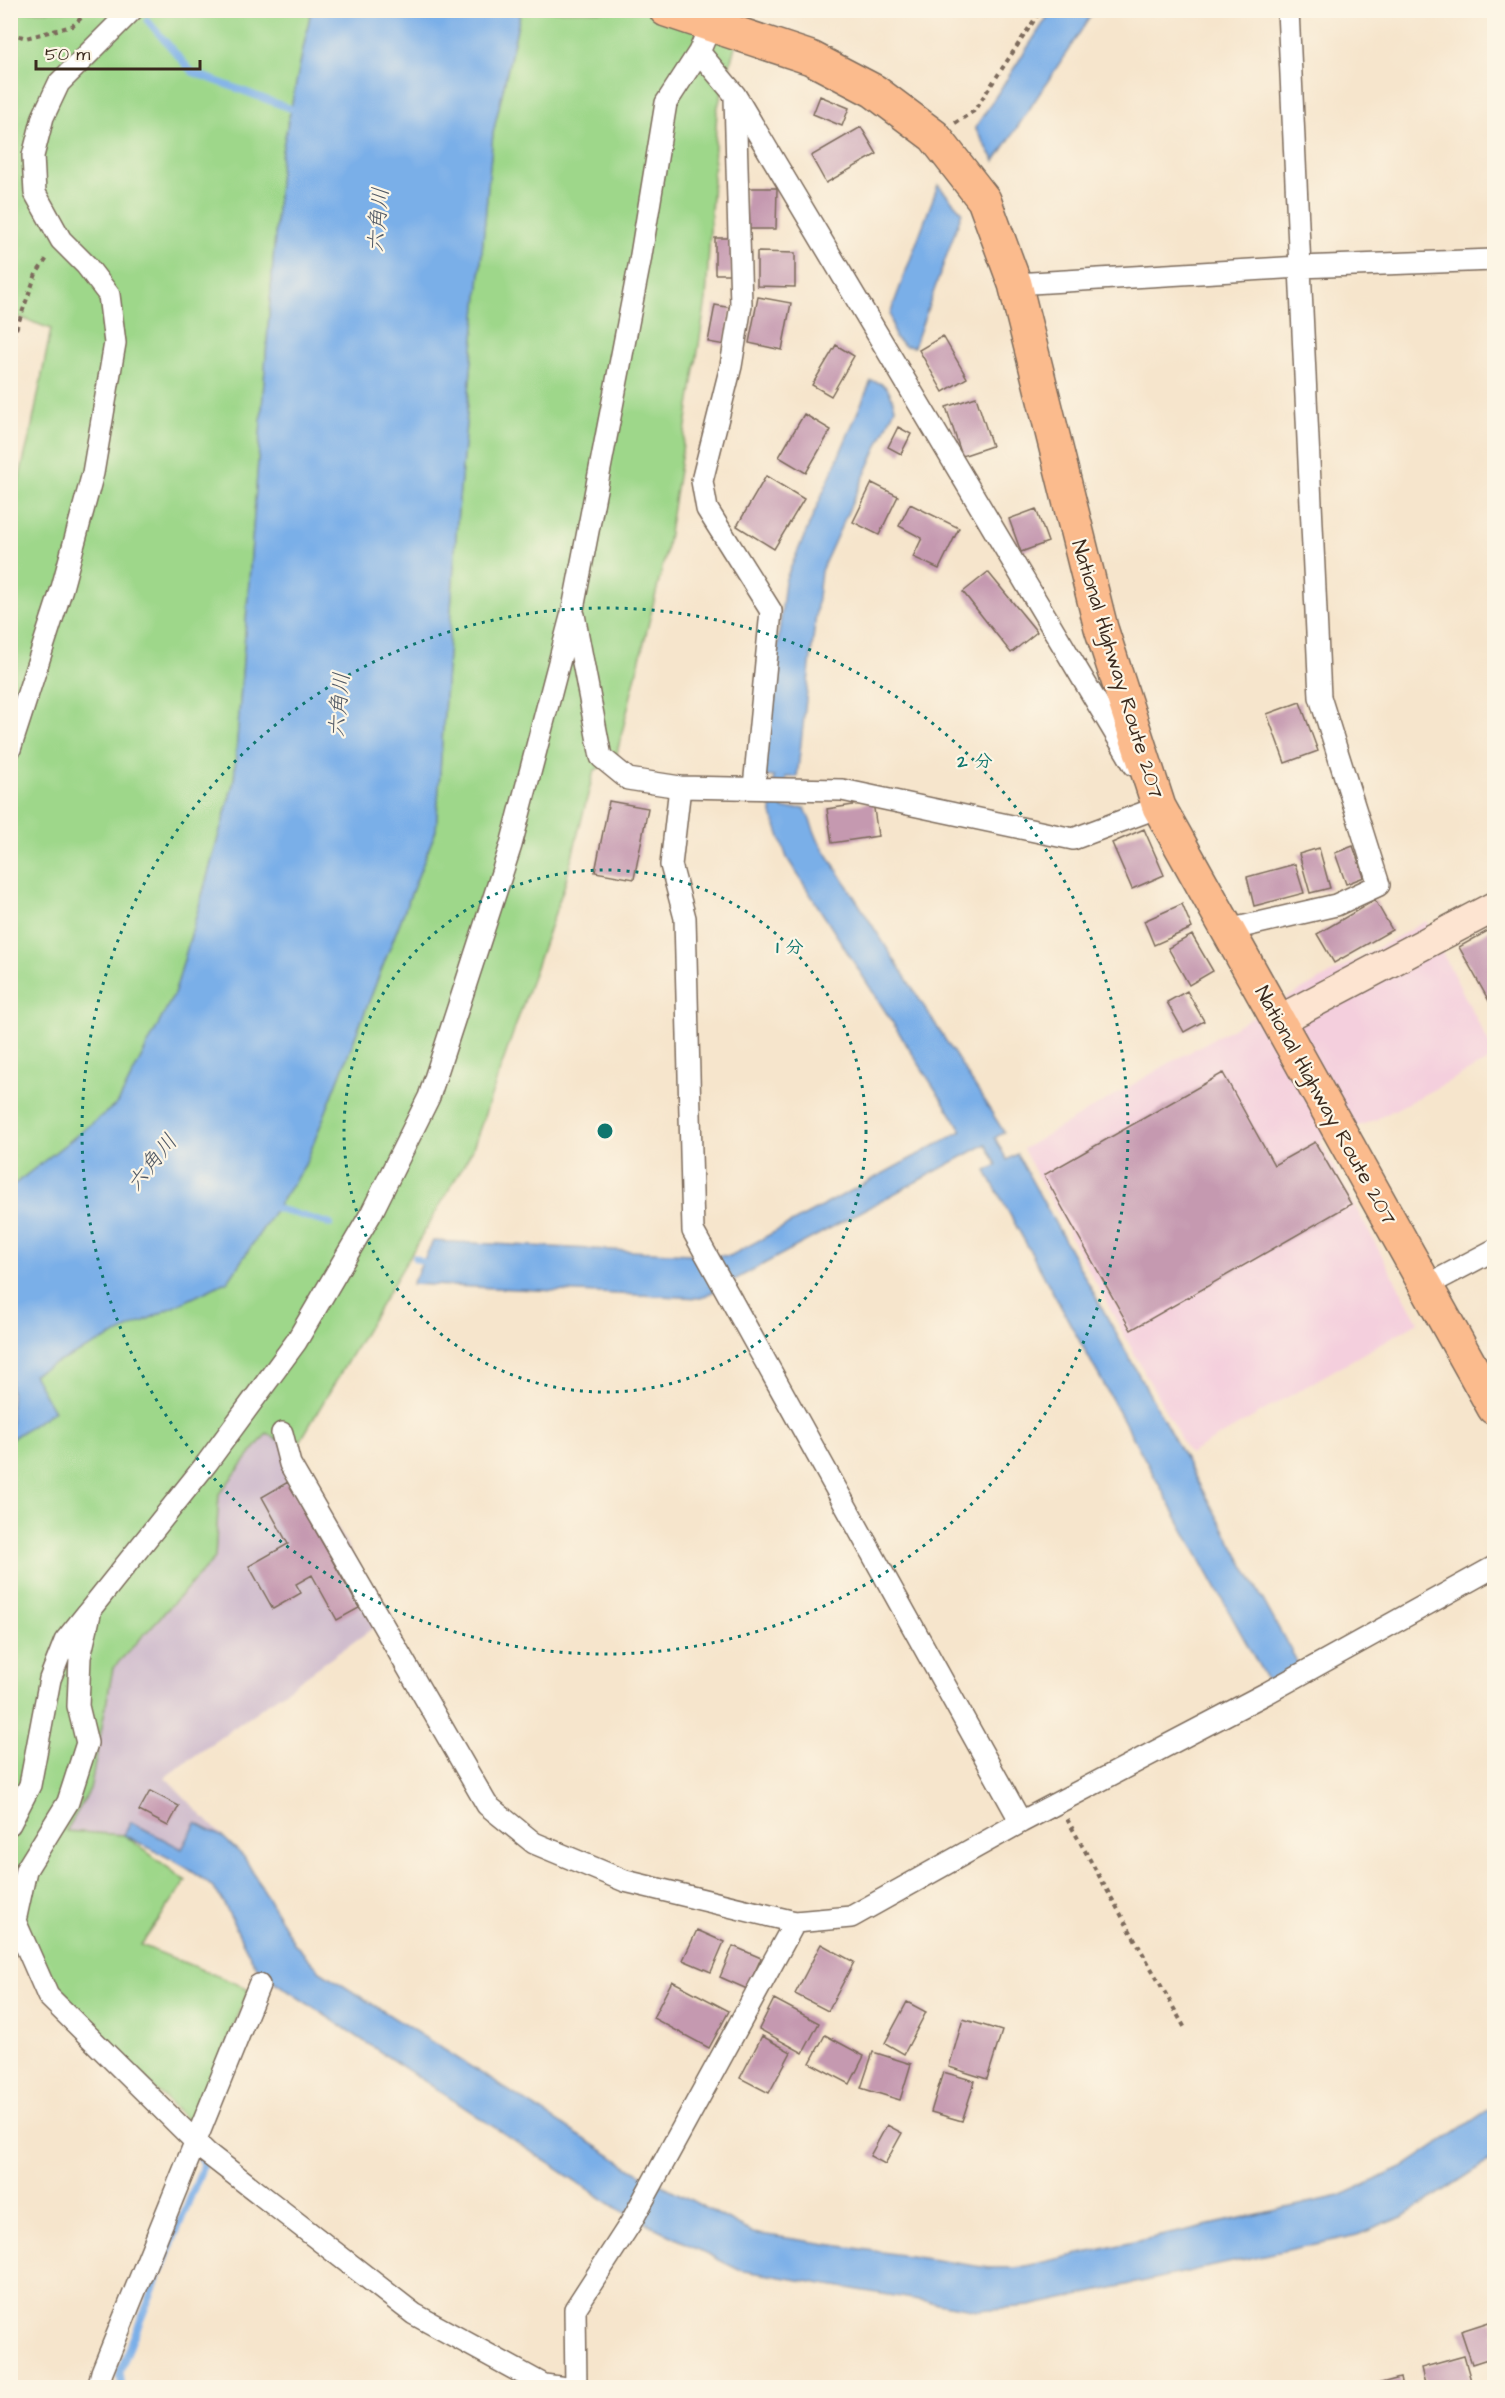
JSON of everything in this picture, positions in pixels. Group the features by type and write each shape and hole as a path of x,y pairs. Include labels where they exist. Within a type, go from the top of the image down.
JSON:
{"highway":[{"name":"National Highway Route 207","path":"695,22 812,58 874,91 934,136 984,200 1015,284 1101,628 1159,807 1280,1020 1494,1408"}],"street":[{"path":"10,749 62,588 93,473 116,343 109,295 86,265 61,240 34,193 33,156 43,117 59,83 132,10"},
{"path":"1228,930 1336,905 1379,885 1320,697 1288,10"},
{"path":"573,609 601,757 628,779 680,787 842,790 1073,839 1159,807 735,95 695,22"},
{"path":"10,1824 30,1785 50,1679 65,1641 207,1463 296,1342 372,1212 429,1097 511,845 573,609 640,261 666,103 695,22"},
{"path":"735,95 741,305 731,366 702,481 707,509 771,611 771,788"},
{"path":"1015,284 1299,267 1494,260"},
{"path":"680,787 670,865 685,918 693,1232 1021,1822"},
{"path":"1280,1020 1494,907"},
{"path":"1426,1286 1494,1250"},
{"path":"282,1433 290,1464 488,1805 534,1843 625,1881 795,1922 851,1917 1021,1822 1267,1693 1494,1567"},
{"path":"92,1605 80,1657 78,1706 87,1743 68,1802 26,1870 15,1921 48,1996 201,2148 414,2314 544,2385 566,2388"},
{"path":"576,2388 575,2309 630,2224 795,1922"},
{"path":"98,2388 102,2372 201,2148 260,1985"}],"path":[{"path":"10,33 26,38 72,26 90,10"},
{"path":"934,136 974,111 1041,10"},
{"path":"10,346 36,274 61,240"},
{"path":"1058,1803 1186,2030"}],"shaded area":[{"path":"1426,921 1494,1053 1494,1058 1375,1120 1319,1140 1418,1322 1189,1454 1023,1149 1171,1062"},
{"path":"267,1432 295,1450 387,1618 165,1777 224,1838 196,1823 182,1850 131,1822 124,1835 66,1832 90,1790 113,1668 214,1558 219,1494"}],"green space":[{"path":"11,11 311,11 281,156 234,781 175,992 118,1103 11,1187 10,516 32,426 51,329 11,314 10,40 18,27"},
{"path":"521,11 745,11 717,110 706,300 666,552 616,757 594,771 565,884 472,1151 295,1450 267,1433 219,1494 215,1558 113,1668 90,1790 66,1831 124,1835 186,1881 141,1945 249,1989 193,2127 65,1997 11,1934 10,1439 54,1411 32,1374 228,1281 305,1165 436,830 457,521 493,133"}],"water":[{"path":"1052,10 1094,11 995,161 975,128"},
{"name":"六角川","path":"311,11 521,11 493,133 457,521 436,830 305,1165 228,1281 33,1374 54,1411 11,1439 11,1187 118,1103 175,992 234,781 281,156"},
{"path":"938,185 962,212 914,347 905,346 895,338 890,314"},
{"path":"871,381 885,386 895,408 821,571 797,777 786,777 783,809 805,808 818,840 1004,1132 995,1138 1007,1160 1017,1154 1300,1667 1269,1684 986,1171 997,1165 986,1144 701,1298 412,1284 433,1241 730,1256 962,1131 787,858 771,811 774,777 763,776 785,581"},
{"path":"131,1822 182,1849 196,1823 224,1838 244,1857 294,1943 320,1971 632,2169 753,2233 989,2268 1017,2268 1340,2196 1402,2168 1494,2106 1494,2158 1403,2217 1357,2235 1030,2306 979,2310 739,2270 618,2209 261,1973 213,1888 190,1870 124,1835"}],"building":[{"path":"820,96 849,108 842,126 813,114"},
{"path":"861,127 877,154 826,183 811,156"},
{"path":"746,188 777,188 776,229 745,229"},
{"path":"715,238 732,238 732,274 715,274"},
{"path":"757,252 795,253 795,287 757,286"},
{"path":"758,297 791,303 782,350 749,343"},
{"path":"715,305 732,308 725,345 708,342"},
{"path":"943,336 967,378 943,392 919,350"},
{"path":"836,345 854,356 831,396 812,385"},
{"path":"976,397 992,446 962,456 946,407"},
{"path":"804,414 831,430 806,473 779,457"},
{"path":"898,427 911,434 901,454 888,447"},
{"path":"766,476 804,499 774,549 737,526"},
{"path":"872,483 898,496 879,535 853,522"},
{"path":"910,504 959,528 939,569 913,557 922,538 899,526"},
{"path":"1036,509 1048,542 1021,552 1009,519"},
{"path":"988,572 1037,632 1011,653 963,592"},
{"path":"1300,702 1318,751 1285,763 1267,714"},
{"path":"609,801 648,808 634,879 595,872"},
{"path":"873,802 878,836 832,843 827,809"},
{"path":"1144,829 1164,875 1132,889 1112,843"},
{"path":"1353,846 1364,877 1346,884 1335,853"},
{"path":"1319,848 1330,888 1310,893 1299,854"},
{"path":"1295,864 1304,893 1254,906 1247,877"},
{"path":"1375,900 1392,930 1334,963 1317,934"},
{"path":"1182,904 1192,928 1154,945 1144,921"},
{"path":"1491,929 1494,935 1494,1010 1459,947"},
{"path":"1192,935 1213,971 1189,985 1168,948"},
{"path":"1187,991 1204,1021 1184,1032 1167,1002"},
{"path":"1223,1073 1274,1165 1315,1142 1351,1204 1131,1330 1044,1175"},
{"path":"288,1482 359,1608 337,1620 312,1575 296,1584 301,1593 273,1609 249,1566 288,1544 262,1497"},
{"path":"150,1791 179,1806 168,1826 139,1811"},
{"path":"697,1930 724,1942 711,1972 683,1960"},
{"path":"821,1944 854,1962 828,2011 795,1994"},
{"path":"733,1946 761,1958 747,1989 720,1977"},
{"path":"672,1981 729,2011 709,2048 653,2018"},
{"path":"774,1999 819,2023 803,2053 759,2029"},
{"path":"907,2002 926,2012 904,2054 885,2043"},
{"path":"963,2019 1002,2031 987,2079 949,2067"},
{"path":"825,2035 864,2056 850,2084 810,2063"},
{"path":"762,2036 791,2052 769,2093 740,2078"},
{"path":"873,2052 911,2064 900,2100 861,2088"},
{"path":"943,2072 975,2081 962,2121 931,2112"},
{"path":"887,2125 902,2133 885,2164 870,2156"},
{"path":"1492,2321 1494,2357 1472,2364 1461,2331"},
{"path":"1464,2356 1473,2388 1426,2388 1421,2368"},
{"path":"1400,2378 1402,2388 1366,2388 1366,2387"}],"waterway":[{"path":"147,20 192,72 300,112"},
{"path":"269,1206 330,1224"},
{"path":"415,1258 430,1265"},
{"path":"122,2388 120,2371 204,2164 201,2158"}]}
